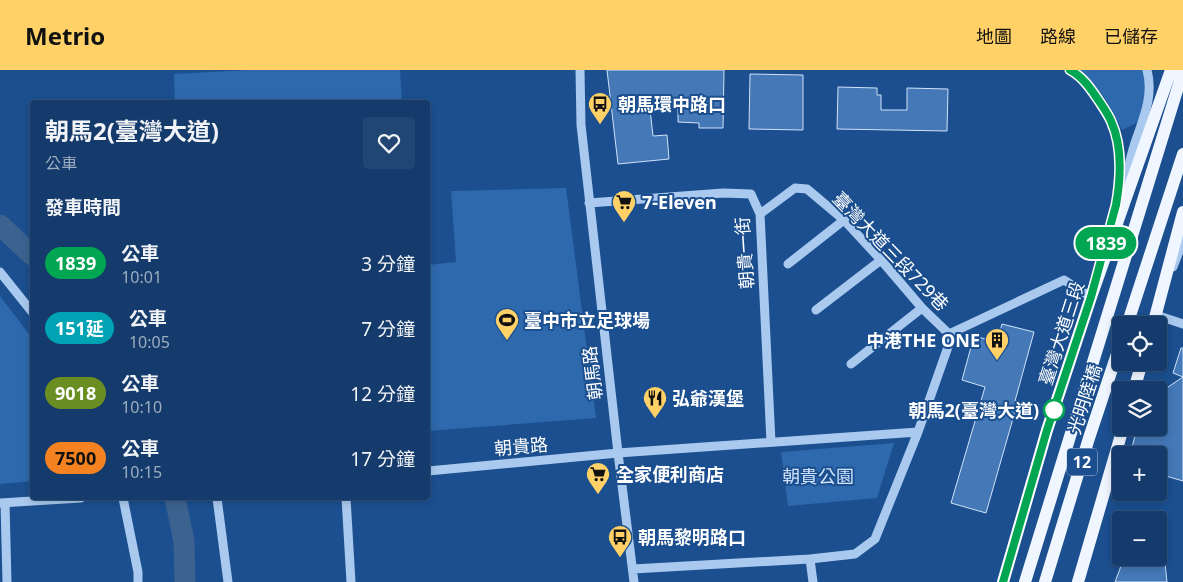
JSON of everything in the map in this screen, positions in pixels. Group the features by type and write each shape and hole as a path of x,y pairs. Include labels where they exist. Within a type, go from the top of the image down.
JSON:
{"main road":[{"name":"臺灣大道三段","path":"1003,582 1047,430 1091,297 1171,70"},
{"name":"光明陸橋","path":"1025,582 1183,71"},
{"path":"1130,316 1183,154"},
{"path":"1155,316 1183,212"},
{"name":"光明陸橋","path":"1045,582 1112,369"},
{"name":"12","path":"1078,582 1121,436"}],"street":[{"name":"朝馬路","path":"580,70 581,124 589,203 634,582"},
{"path":"1070,70 1090,86 1111,121 1118,142 1120,161 1116,205 1091,297"},
{"path":"1091,297 1131,162 1134,145 1149,101 1150,78 1147,70"},
{"name":"臺灣大道三段729巷","path":"760,214 795,188 807,189 844,220 922,308 949,334 1064,280 1091,297"},
{"name":"朝貴一街","path":"589,203 723,193 751,194 760,214 771,442"},
{"path":"788,264 844,220"},
{"path":"1163,290 1183,226"},
{"path":"1163,290 1183,241"},
{"path":"816,310 881,260"},
{"path":"0,272 30,310"},
{"path":"851,364 922,308"},
{"path":"1167,322 1183,324"},
{"path":"633,569 810,559 855,554 875,539 918,432 949,344 949,334"},
{"path":"618,453 918,432"},
{"name":"朝貴路","path":"430,471 618,453"},
{"path":"7,582 2,503 49,500"},
{"path":"123,500 138,572 138,582"},
{"path":"217,500 228,582"},
{"path":"346,500 352,582"},
{"path":"810,559 813,582"}],"green space":[{"path":"249,70 400,70 402,100 175,100 174,74"},
{"path":"1079,70 1144,70 1145,101 1141,119 1122,130 1104,98"},
{"name":"臺中市立足球場","path":"566,188 596,418 430,431 430,265 456,262 451,191"},
{"path":"0,296 30,335 30,481 0,484"},
{"name":"朝貴公園","path":"894,443 877,498 788,506 781,452"}],"building":[{"path":"607,70 724,70 723,128 699,128 699,123 678,122 678,109 650,109 653,136 667,135 669,159 618,164"},
{"path":"750,74 803,75 803,130 749,129"},
{"path":"838,87 877,88 877,95 881,95 881,110 907,110 907,88 948,89 947,131 837,129"},
{"path":"1002,324 1034,332 1015,401 1018,401 986,513 951,503 985,387 962,380 974,336 997,342"},
{"path":"1181,348 1183,348 1183,377 1173,373"},
{"path":"1183,377 1183,481 1167,476 1167,446 1132,446 1135,436 1167,436 1167,388"},
{"path":"1121,566 1165,566 1167,582 1115,582"}],"waterway":[{"path":"0,225 30,253"},
{"path":"175,500 184,541 185,582"}],"bus line":[{"name":"1839","path":"1003,582 1047,430 1091,297 1119,190 1120,161 1118,142 1111,121 1090,86 1070,70"}],"place":[{"name":"朝馬環中路口","path":"600,125"},
{"name":"7-Eleven","path":"624,223"},
{"name":"臺中市立足球場","path":"507,341"},
{"name":"中港THE ONE","path":"997,361"},
{"name":"朝馬2(臺灣大道)","path":"1054,410"},
{"name":"弘爺漢堡","path":"655,419"},
{"name":"全家便利商店","path":"598,495"},
{"name":"朝馬黎明路口","path":"620,558"}]}
